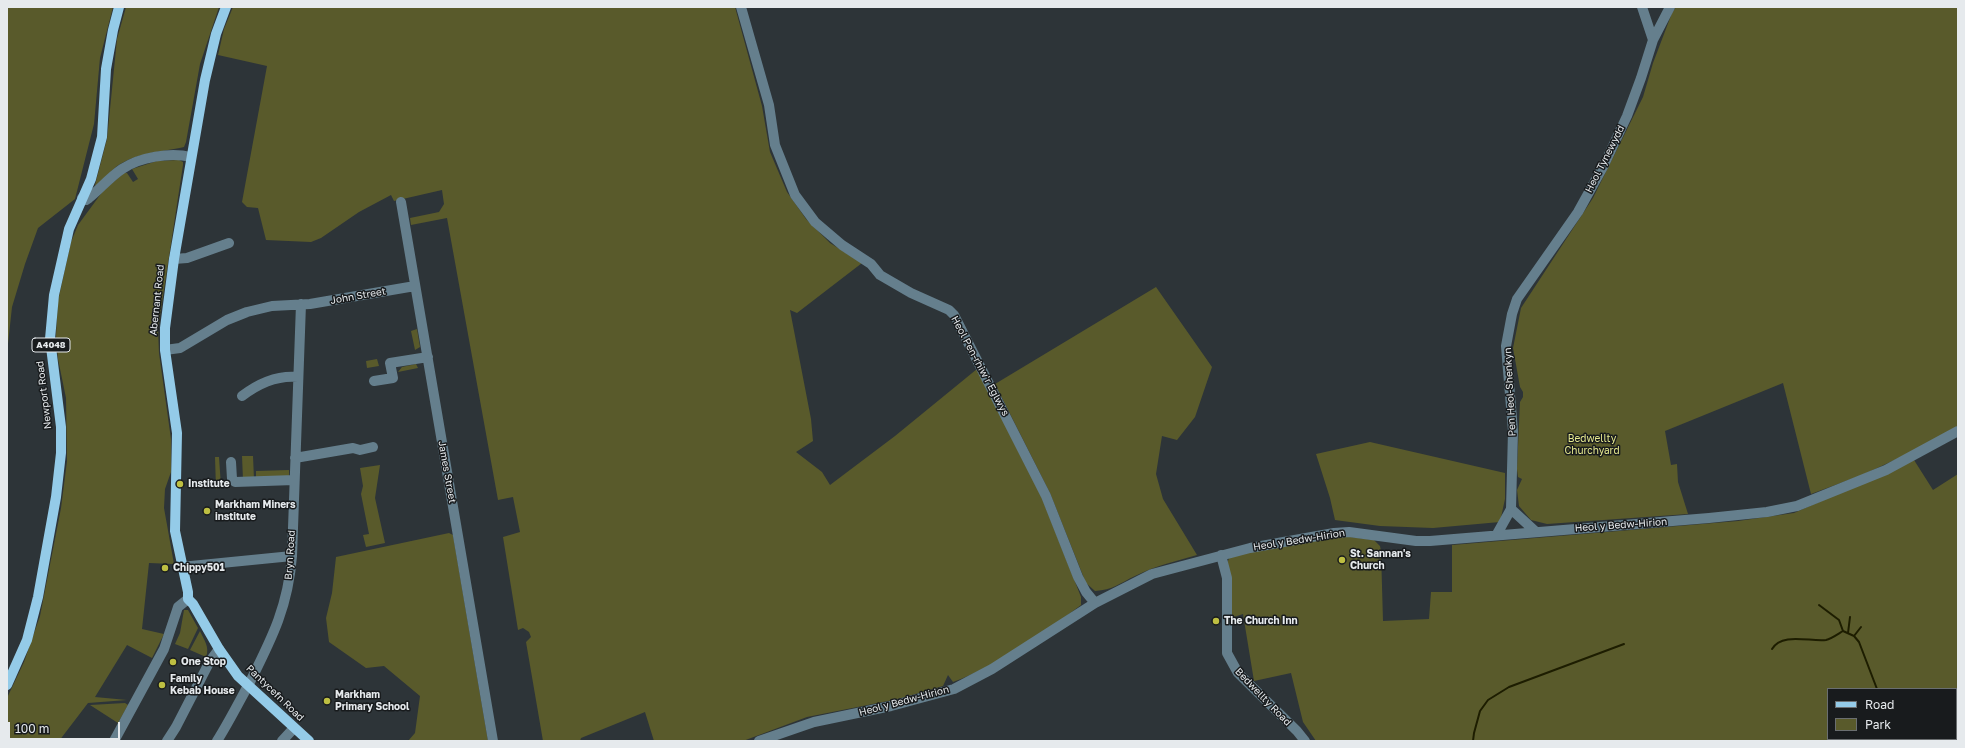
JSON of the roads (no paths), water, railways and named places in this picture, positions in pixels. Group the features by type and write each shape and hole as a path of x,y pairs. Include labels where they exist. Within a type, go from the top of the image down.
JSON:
{"main road":[{"name":"Newport Road","path":"7,685 27,640 38,597 56,497 61,453 61,427 59,400 52,359 51,319 58,272 69,229 95,167 102,137 106,69 119,7"},
{"name":"Abernant Road","path":"188,599 188,592 181,567 175,531 174,512 177,467 177,433 165,350 165,328 174,259 191,157 211,52 226,7"},
{"name":"Pantycefn Road","path":"188,599 193,604 219,649 248,686 309,741"}],"street":[{"name":"Heol Pen-rhiw'r Eglwys","path":"741,7 769,104 771,126 775,145 795,195 815,222 842,245 871,264 880,275 898,287 949,310 954,315 1046,496 1078,577 1086,592 1095,603"},
{"path":"1642,7 1653,40"},
{"name":"Heol Tynewydd","path":"1517,299 1578,212 1604,164 1627,116 1642,78 1653,40 1670,7"},
{"path":"82,198 86,200 122,169 135,163 170,155 191,157"},
{"name":"James Street","path":"401,202 493,741"},
{"path":"174,259 187,258 229,243"},
{"name":"John Street","path":"165,350 180,348 227,320 247,312 272,306 301,304 415,286"},
{"name":"Pen Heol-Shenkyn","path":"1497,534 1511,509 1513,431 1506,346 1512,314 1517,299"},
{"name":"Bryn Road","path":"217,741 248,686 273,637 287,591 292,556 301,304"},
{"path":"374,381 393,378 390,364 428,357"},
{"path":"242,396 260,384 271,380 282,377 298,377"},
{"name":"Heol y Bedw-Hirion","path":"759,741 814,722 891,706 954,689 992,669 1095,603 1152,574 1221,555 1250,548 1334,533 1349,532 1416,541 1709,518 1767,512 1797,506 1886,470 1958,431"},
{"path":"295,458 353,448 360,450 373,447"},
{"path":"231,462 232,479 235,482 294,480"},
{"path":"1511,509 1536,532"},
{"name":"Bedwellty Road","path":"1221,555 1227,578 1227,653 1238,673 1297,731 1305,741"},
{"path":"181,567 292,556"},
{"path":"114,741 164,649 178,607 188,599"},
{"path":"167,741 176,727 210,661 219,649"},
{"path":"282,741 294,728"}],"waterway":[{"path":"1819,605 1839,620 1843,631"},
{"path":"1848,633 1850,617"},
{"path":"1854,636 1861,627"},
{"path":"1772,649 1782,641 1789,639 1826,640 1843,631 1854,636 1859,642 1877,688"},
{"path":"1473,741 1480,711 1488,700 1509,687 1624,644"}],"place":[{"name":"Institute","path":"180,484"},
{"name":"Markham Miners institute","path":"207,511"},
{"name":"St. Sannan's Church","path":"1342,560"},
{"name":"Chippy501","path":"165,568"},
{"name":"The Church Inn","path":"1216,621"},
{"name":"One Stop","path":"173,662"},
{"name":"Family Kebab House","path":"162,685"},
{"name":"Markham Primary School","path":"327,701"}],"park label":[{"name":"Bedwellty Churchyard","path":"1592,444"}]}
